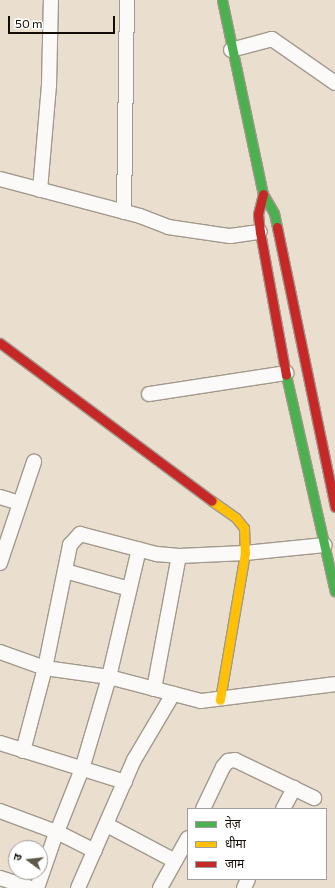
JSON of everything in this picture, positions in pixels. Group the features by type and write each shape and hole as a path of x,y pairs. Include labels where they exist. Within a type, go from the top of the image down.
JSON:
{"main road":[{"path":"222,0 231,50 263,194 274,213 335,507"},
{"path":"263,194 258,214 260,232 286,373 335,592"},
{"path":"0,344 236,518 244,528 245,553 220,700"}],"street":[{"path":"40,190 49,85 51,0"},
{"path":"124,212 127,0"},
{"path":"231,50 272,39 335,83"},
{"path":"0,179 124,212 168,227 230,236 260,232"},
{"path":"149,394 286,373"},
{"path":"0,563 34,462"},
{"path":"0,497 20,503"},
{"path":"23,751 45,668 70,545 80,534 139,549 179,556 245,553 325,545"},
{"path":"37,888 56,833 58,832 82,769 109,677 139,549"},
{"path":"154,689 179,556"},
{"path":"65,571 129,589"},
{"path":"0,652 45,668 109,677 202,701 220,700 335,684"},
{"path":"78,888 108,825 134,760 173,694"},
{"path":"0,743 125,782"},
{"path":"204,808 228,761 243,763 314,798"},
{"path":"284,808 294,788"},
{"path":"0,811 58,832 95,851"},
{"path":"108,825 175,861"},
{"path":"160,888 187,840"},
{"path":"0,878 31,888"}],"traffic: fast":[{"path":"222,0 263,194 274,213 277,227"},
{"path":"286,375 335,592"}],"traffic: slow":[{"path":"212,501 236,518 244,528 245,553 220,700"}],"traffic: jam":[{"path":"263,194 258,214 260,232 286,375"},
{"path":"277,227 335,507"},
{"path":"0,343 212,501"}]}
